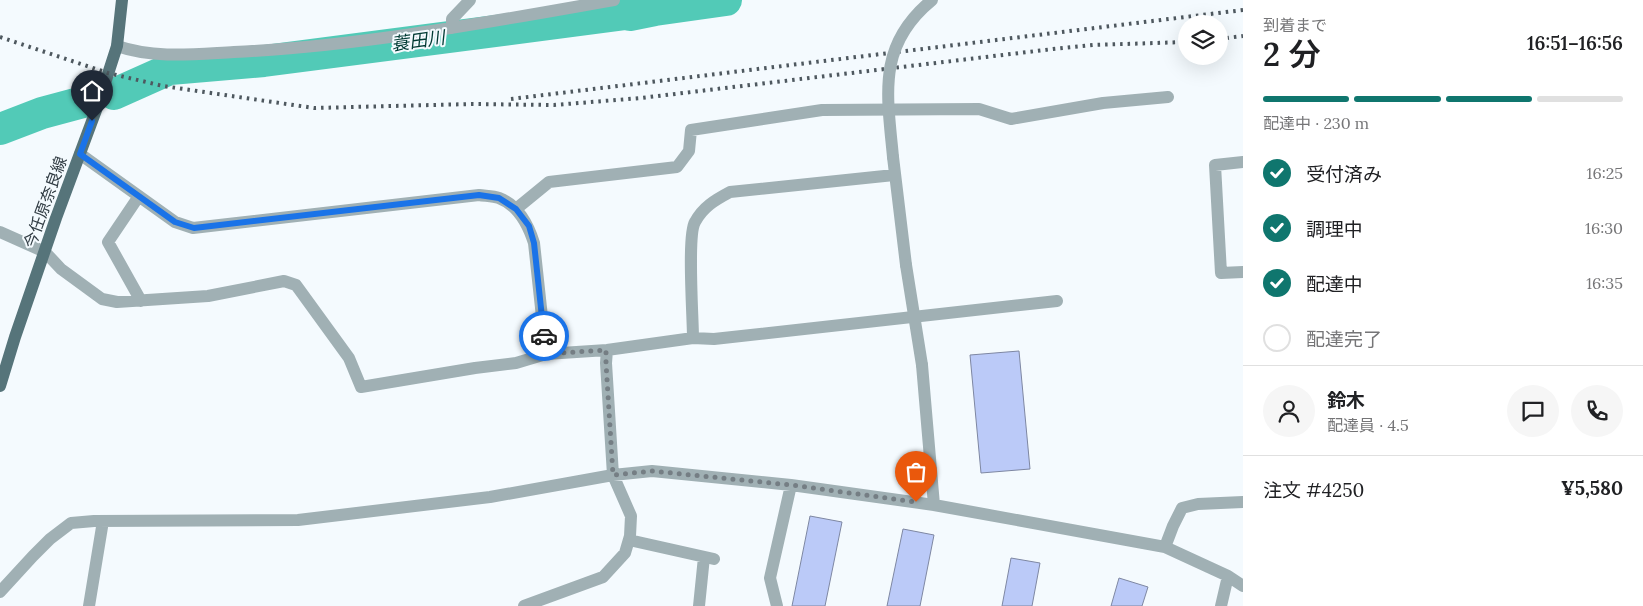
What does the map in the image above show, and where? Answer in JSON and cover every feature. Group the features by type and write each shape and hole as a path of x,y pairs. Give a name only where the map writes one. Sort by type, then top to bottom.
{"main road":[{"name":"今任原奈良線","path":"0,386 117,46 122,0"}],"street":[{"path":"452,28 452,19 470,0"},
{"path":"117,46 130,51 168,55 282,50 452,28 614,0"},
{"path":"932,0 917,12 896,45 888,85 894,175 922,365 934,505"},
{"path":"516,209 549,182 677,167 689,151 691,130 822,110 979,109 1012,119 1103,103 1168,97"},
{"path":"80,154 175,222 194,228 479,195 499,198 516,209 529,226 534,243 546,354"},
{"path":"1243,162 1215,164 1221,273 1243,272"},
{"path":"693,338 691,245 694,223 710,203 730,192 894,175"},
{"path":"139,196 108,242 141,301"},
{"path":"0,232 45,252 61,269 102,298 117,302 208,296 284,281 296,285 349,358 361,387 516,363 546,354 606,350 693,338 714,338 1057,301"},
{"path":"524,606 603,577 625,553 629,540 631,516 613,475 606,350"},
{"path":"0,592 32,556 71,523 103,521 298,520 490,497 613,475 652,471 791,485 934,505 1165,547 1228,576 1243,586"},
{"path":"777,606 770,578 791,485"},
{"path":"1165,547 1172,526 1182,508 1198,504 1243,502"},
{"path":"89,606 103,521"},
{"path":"629,540 709,558 698,606"},
{"path":"1221,606 1228,576"}],"building":[{"path":"1019,351 1030,469 981,473 970,355"},
{"path":"810,516 842,522 825,606 792,606"},
{"path":"903,529 934,535 920,606 887,606"},
{"path":"1011,558 1040,563 1032,606 1002,606"},
{"path":"1119,578 1148,587 1142,606 1111,606"}],"waterway":[{"name":"蓑田川","path":"114,94 170,69 264,61 630,15 726,0"},
{"name":"蓑田川","path":"0,129 42,113 83,102"}],"railway":[{"path":"511,99 1243,10"},
{"path":"1228,38 1243,36"},
{"path":"0,37 108,73 163,86 314,108 472,104 554,105 641,98 1053,49 1093,45 1178,42"}],"way so far":[{"path":"544,336 546,354 606,350 613,475 652,471 791,485 916,502"}],"route":[{"path":"92,121 80,154 175,222 194,228 479,195 499,198 516,209 529,226 534,243 544,336"}]}
